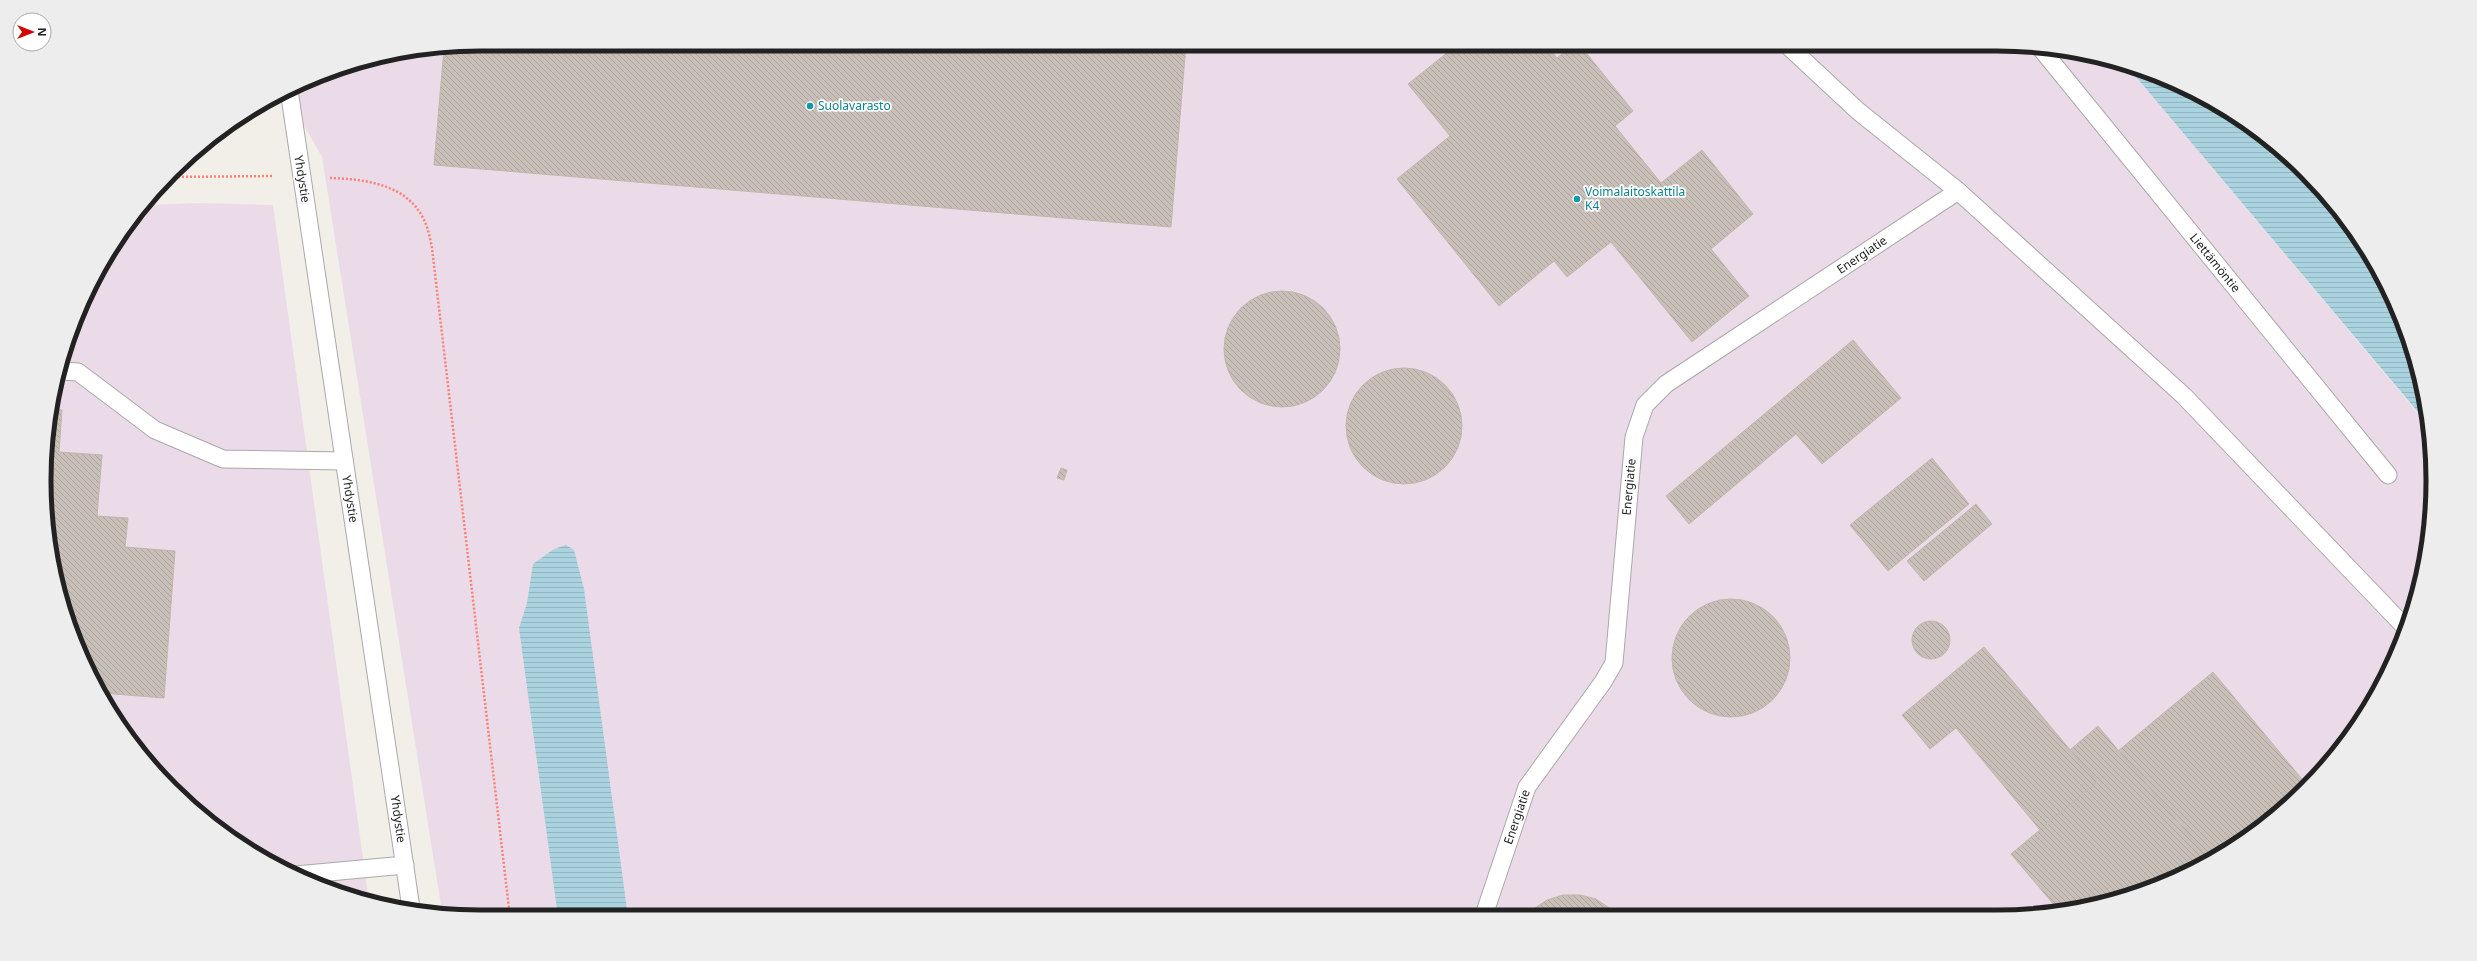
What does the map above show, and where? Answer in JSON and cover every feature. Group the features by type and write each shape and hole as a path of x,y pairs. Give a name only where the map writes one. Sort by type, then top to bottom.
{"lane":[{"path":"1794,51 1858,111 1958,191 2184,396 2401,623"},
{"name":"Liettämöntie","path":"2045,54 2388,475"},
{"name":"Yhdystie","path":"290,96 410,904"},
{"name":"Energiatie","path":"1486,910 1527,786 1603,682 1614,663 1634,437 1645,405 1666,384 1958,191"},
{"path":"65,371 78,372 155,430 223,459 344,461"},
{"path":"309,874 405,864"}],"path":[{"path":"177,177 301,176 358,179 381,184 406,197 423,218 432,248 509,910"}],"shaded area":[{"path":"1996,51 2025,52 2080,59 2133,73 2421,417 2425,452 2426,480 2425,509 2418,564 2403,619 2382,670 2354,719 2319,764 2300,784 2280,803 2235,838 2186,866 2135,887 2080,902 2025,909 1996,910 480,910 441,908 322,157 288,97 342,74 369,66 397,59 452,52"},
{"path":"199,203 273,205 368,895 342,887 291,866 242,838 197,803 158,764 123,719 95,670 74,619 59,564 52,509 52,452 59,397 74,342 95,291 123,242 152,205"}],"water":[{"path":"2133,73 2186,95 2235,123 2280,158 2319,197 2354,242 2382,291 2403,342 2418,397 2421,415"},
{"path":"566,545 574,550 584,589 627,910 557,910 519,628 527,603 533,564 554,549"}],"building":[{"name":"Suolavarasto","path":"480,51 1185,51 1171,227 434,165 444,53"},
{"name":"Voimalaitoskattila K4","path":"1449,51 1552,51 1557,58 1566,51 1585,51 1633,111 1615,126 1661,183 1702,150 1753,214 1711,249 1749,296 1692,342 1611,242 1567,277 1554,261 1499,306 1397,179 1450,136 1408,84"},
{"path":"1282,291 1304,295 1323,308 1336,327 1340,349 1336,371 1323,390 1304,403 1282,407 1260,403 1241,390 1228,371 1224,349 1228,327 1241,308 1260,295"},
{"path":"1853,340 1901,398 1822,464 1796,434 1689,524 1666,496"},
{"path":"1404,368 1426,372 1445,385 1458,404 1462,426 1458,448 1445,467 1426,480 1404,484 1382,480 1363,467 1350,448 1346,426 1350,404 1363,385 1382,372"},
{"path":"57,410 62,410 59,452 102,455 97,516 128,518 125,547 175,551 164,698 108,693 95,670 74,619 59,564 52,509 52,452"},
{"path":"1932,458 1969,504 1888,571 1850,525"},
{"path":"1061,468 1067,470 1064,480 1057,478"},
{"path":"1976,504 1992,524 1924,581 1907,561"},
{"path":"1731,599 1753,604 1764,609 1780,625 1785,636 1790,658 1785,680 1780,691 1764,707 1753,712 1731,717 1709,712 1698,707 1682,691 1677,680 1672,658 1677,636 1682,625 1698,609 1709,604"},
{"path":"1927,621 1935,621 1942,624 1947,629 1950,640 1947,651 1942,656 1935,659 1927,659 1920,656 1915,651 1912,644 1912,636 1915,629 1920,624"},
{"path":"1984,647 2097,782 2040,830 1956,728 1930,749 1902,715"},
{"path":"2213,672 2303,781 2280,803 2258,821 2235,838 2206,855 2118,751"},
{"path":"2098,726 2206,855 2186,866 2135,887 2080,902 2055,906 2011,854 2097,782 2070,750"},
{"path":"1563,895 1580,895 1596,899 1612,910 1532,910 1547,900"}],"place":[{"name":"Suolavarasto","path":"810,106"},
{"name":"Voimalaitoskattila K4","path":"1577,199"}]}
